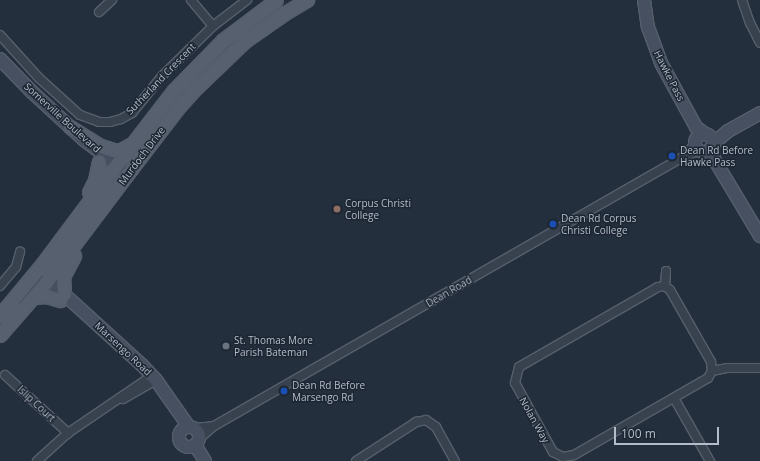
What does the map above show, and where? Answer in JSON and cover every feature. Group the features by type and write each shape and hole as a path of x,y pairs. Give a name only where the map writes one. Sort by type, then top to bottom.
{"main road":[{"name":"Murdoch Drive","path":"1,314 43,263 160,107 196,66 223,40 276,0"},
{"name":"Murdoch Drive","path":"0,335 34,298 177,109 219,65 246,41 285,13 307,0"},
{"name":"Hawke Pass","path":"644,0 648,27 657,54 704,143 742,209 743,217 759,238"},
{"name":"Somerville Boulevard","path":"0,59 70,127 125,176"},
{"name":"Somerville Boulevard","path":"0,67 28,96 99,161 114,167"},
{"name":"Dean Road","path":"704,143 760,113"},
{"path":"70,127 100,146 113,150 125,149 133,142"},
{"path":"60,240 95,180 99,161"},
{"path":"34,298 46,296 62,297 64,275 88,228"},
{"name":"Marsengo Road","path":"43,263 49,290 62,297 152,380 192,436 205,461"},
{"path":"1,314 20,299 30,288 41,282 46,282"},
{"name":"Marsengo Road","path":"192,436 198,461"}],"street":[{"path":"99,12 112,0"},
{"path":"191,0 213,26"},
{"name":"Sutherland Crescent","path":"0,35 39,78 80,114 99,122 110,122 121,119 132,113 162,76 213,26 247,0"},
{"path":"742,0 750,23 760,44"},
{"name":"Dean Road","path":"192,436 214,426 683,157 704,143"},
{"path":"0,286 16,267 20,252"},
{"path":"666,271 665,286 670,290 707,355 712,371 728,368 760,368"},
{"name":"Nolan Way","path":"665,286 658,287 518,368 515,383 553,452 563,457 574,455 708,378 712,371"},
{"name":"Islip Court","path":"5,375 68,433"},
{"path":"37,461 68,433 113,403 128,398 152,380"},
{"path":"674,398 710,461"},
{"path":"356,461 416,422 426,420 436,427 455,461"}],"place":[{"name":"Dean Rd Before Hawke Pass","path":"672,156"},
{"name":"Corpus Christi College","path":"337,209"},
{"name":"Dean Rd Corpus Christi College","path":"553,224"},
{"name":"St. Thomas More Parish Bateman","path":"226,346"},
{"name":"Dean Rd Before Marsengo Rd","path":"284,391"}]}
